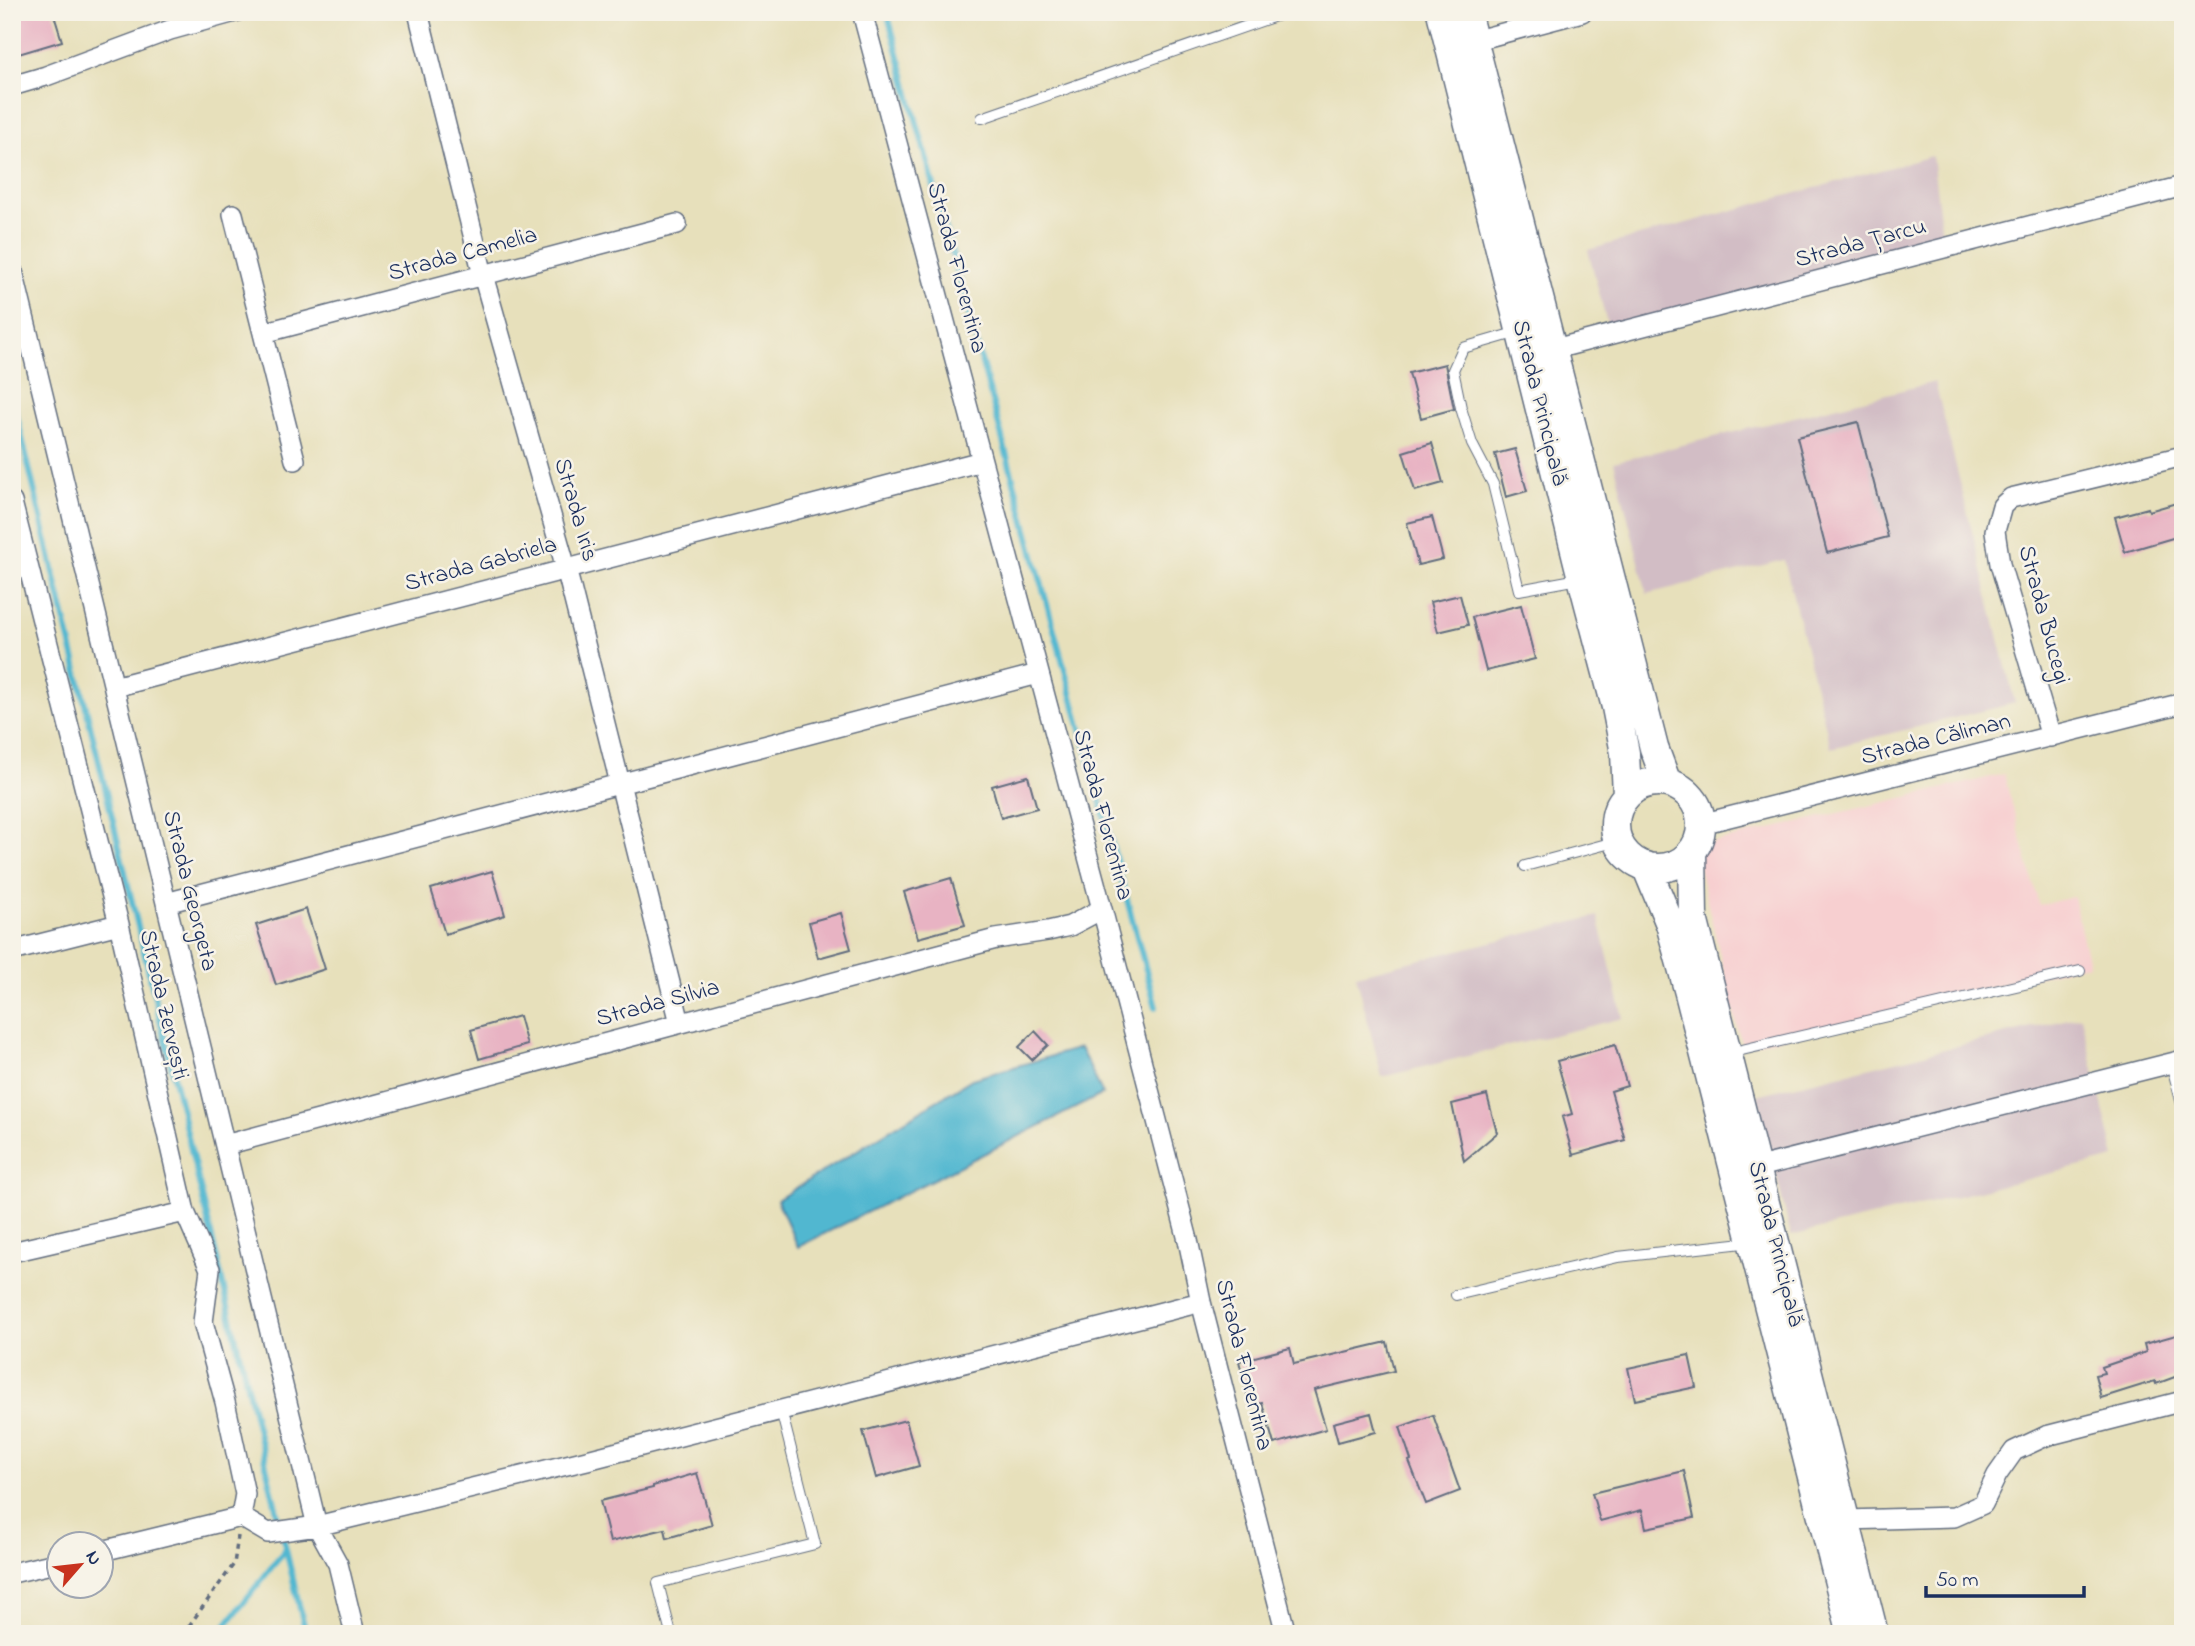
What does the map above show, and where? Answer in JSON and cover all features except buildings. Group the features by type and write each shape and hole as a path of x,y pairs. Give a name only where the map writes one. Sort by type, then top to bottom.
{"main road":[{"name":"Strada Principală","path":"1441,12 1616,706 1625,753 1628,795"},
{"name":"Strada Principală","path":"1466,12 1654,748 1667,783"},
{"path":"1667,783 1687,793 1699,812 1700,834 1692,851 1676,864 1667,867 1646,866 1629,857 1618,841 1616,817 1620,805 1628,795 1646,784 1667,783"},
{"name":"Strada Principală","path":"1692,851 1693,918 1874,1634"},
{"name":"Strada Principală","path":"1646,866 1673,935 1852,1634"}],"street":[{"path":"12,86 170,30 234,12"},
{"name":"Strada Iris","path":"418,12 482,275 566,568 680,1023"},
{"name":"Strada Florentina","path":"862,12 1102,909 1286,1634"},
{"path":"1473,41 1581,12"},
{"name":"Strada Țarcu","path":"1551,350 2183,186"},
{"path":"233,214 295,460"},
{"name":"Strada Camelia","path":"263,333 677,224"},
{"name":"Strada Georgeta","path":"12,267 317,1526 338,1564 355,1634"},
{"name":"Strada Bucegi","path":"2052,737 2000,564 1995,531 2002,506 2011,498 2183,456"},
{"name":"Strada Gabriela","path":"114,687 982,461"},
{"name":"Strada Zervești","path":"12,502 119,924 186,1212 210,1269 203,1322 246,1494 241,1517"},
{"path":"166,902 1038,674"},
{"name":"Strada Căliman","path":"1701,824 2183,704"},
{"name":"Strada Silvia","path":"225,1145 996,939 1070,926 1102,909"},
{"path":"12,951 119,924"},
{"path":"1755,1168 2177,1062"},
{"path":"12,1252 186,1212"},
{"path":"116,1548 241,1517 268,1532 317,1526 1201,1302"},
{"path":"1846,1520 1954,1517 1983,1504 1997,1475 2014,1451 2046,1436 2183,1401"},
{"path":"12,1573 46,1565"}],"lane":[{"path":"982,118 1287,12"},
{"path":"1522,331 1464,348 1453,370 1461,408 1472,444 1493,484 1519,590 1582,578"},
{"path":"1525,866 1618,841"},
{"path":"1728,1053 2080,971"},
{"path":"2177,1062 2183,1108"},
{"path":"1456,1295 1618,1257 1752,1242"},
{"path":"671,1634 658,1583 815,1544 781,1410"}],"path":[{"path":"183,1634 234,1564 241,1517"}],"shaded area":[{"path":"1932,156 1943,242 1610,335 1588,250"},
{"path":"1935,382 2015,703 1831,748 1784,560 1647,594 1614,462"},
{"path":"2004,774 2039,905 2073,897 2089,964 1742,1047 1694,847"},
{"path":"1598,916 1623,1018 1382,1077 1356,975"},
{"path":"2081,1016 2115,1158 1791,1236 1757,1095"}],"water":[{"path":"1080,1048 1103,1094 798,1247 777,1200 972,1079"}],"waterway":[{"path":"887,12 1156,1007"},
{"path":"12,396 306,1634"},
{"path":"219,1634 285,1550"}]}
